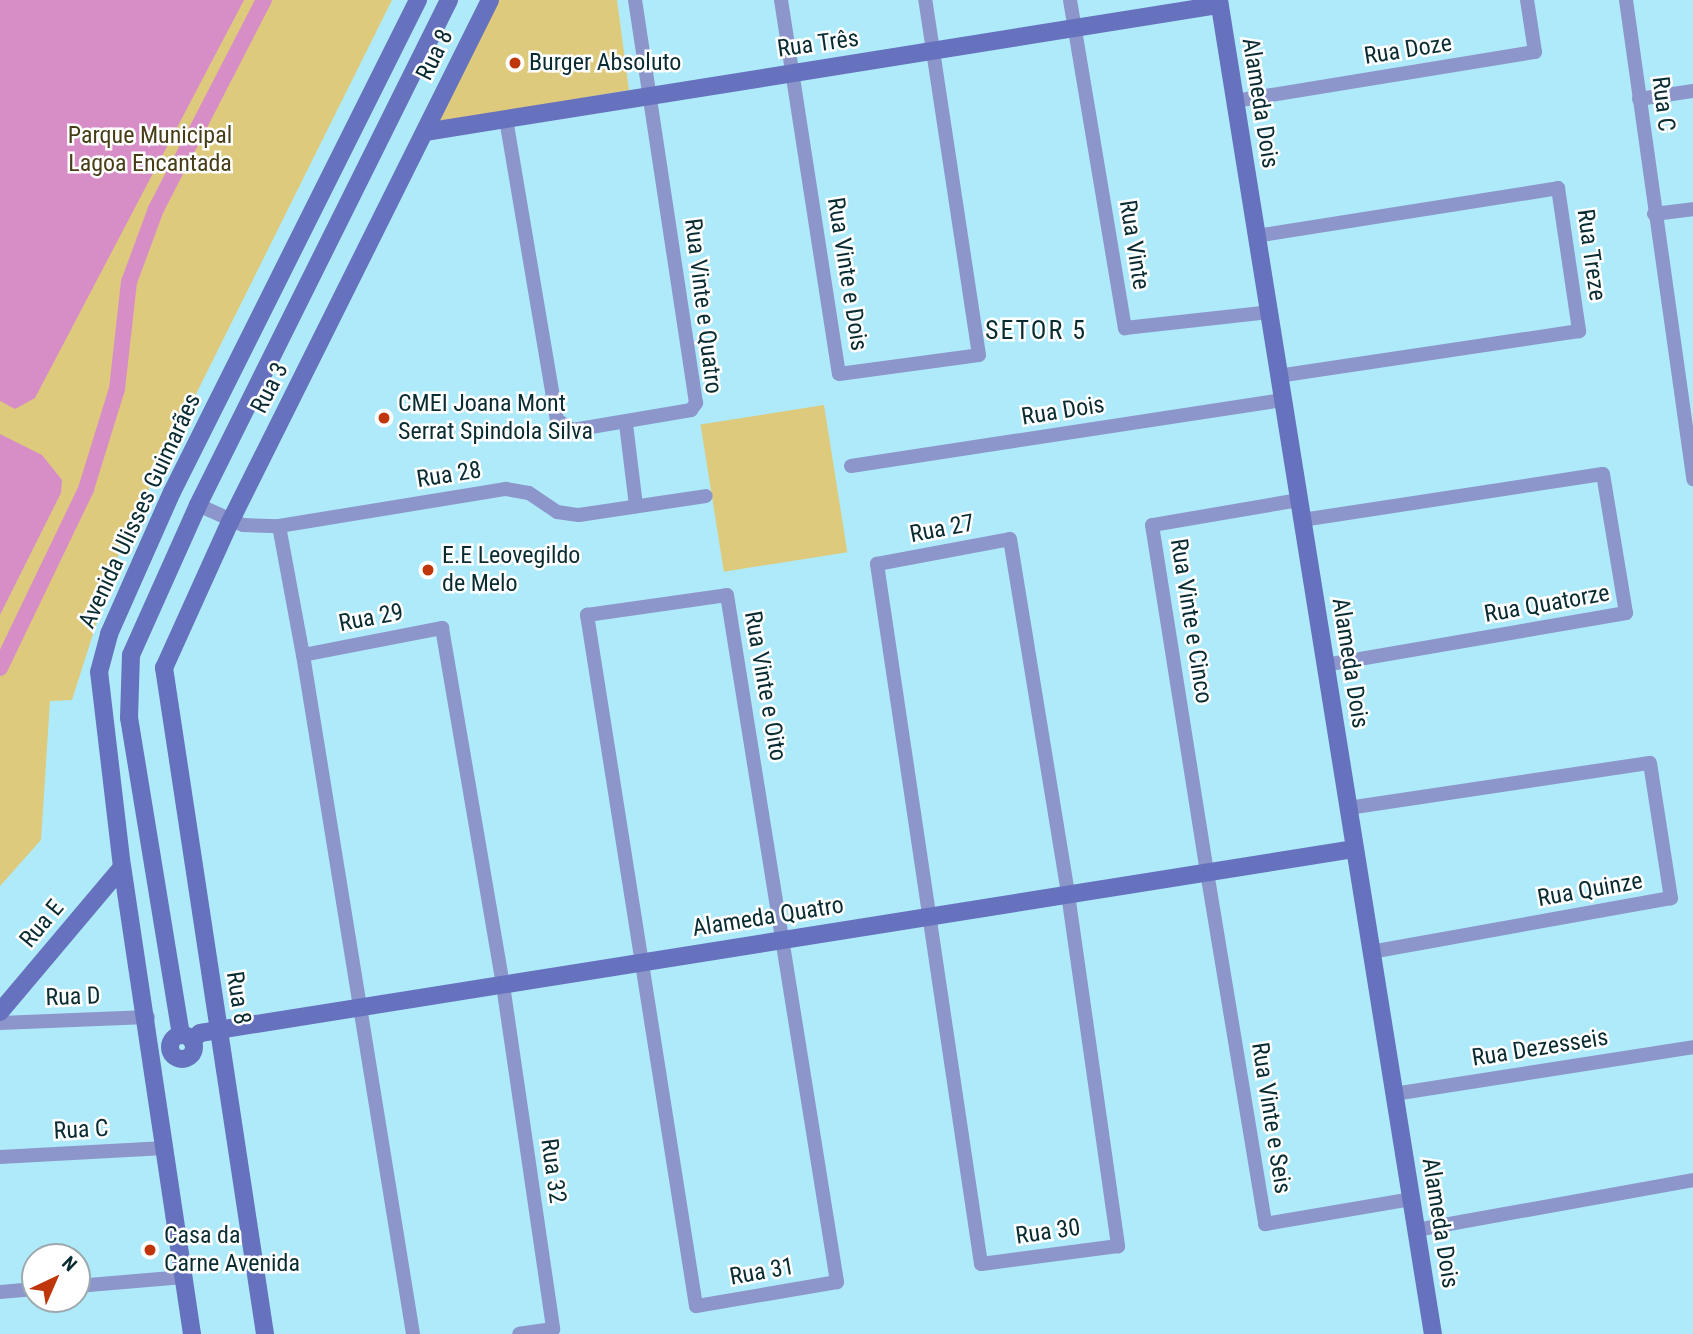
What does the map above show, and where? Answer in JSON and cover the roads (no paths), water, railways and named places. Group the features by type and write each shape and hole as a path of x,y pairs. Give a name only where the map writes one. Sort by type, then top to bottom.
{"main road":[{"name":"Avenida Ulisses Guimarães","path":"174,1043 148,1017 122,867 99,672 109,634 172,492 418,0"},
{"name":"Avenida Ulisses Guimarães","path":"192,1334 165,1148 174,1043 126,692 137,634 198,505 449,0"},
{"name":"Rua 8","path":"425,132 490,0"},
{"name":"Rua Três","path":"425,132 651,99 793,71 934,52 1219,3"},
{"name":"Alameda Dois","path":"1219,3 1433,1334"},
{"name":"Rua 3","path":"164,668 230,522 425,132"},
{"path":"172,492 198,505"},
{"name":"Rua 8","path":"164,668 265,1334"},
{"name":"Alameda Quatro","path":"174,1043 200,1033 218,1030 1355,849"},
{"name":"Rua E","path":"0,1012 122,867"}],"street":[{"path":"635,0 651,99"},
{"path":"781,0 793,71"},
{"path":"925,0 934,52"},
{"path":"1070,0 1075,28"},
{"name":"Rua Doze","path":"1235,101 1535,52 1527,0"},
{"name":"Rua C","path":"1626,0 1654,215"},
{"name":"Rua Vinte","path":"1075,28 1125,328 1269,312"},
{"name":"Rua Vinte e Dois","path":"793,71 839,373 979,355 934,52"},
{"path":"1639,99 1693,91"},
{"name":"Rua Vinte e Quatro","path":"506,119 557,420 573,430 626,424 684,414 696,403 651,99"},
{"name":"Rua Treze","path":"1256,236 1558,188 1579,331 1279,376"},
{"path":"1693,209 1654,215 1693,479"},
{"name":"Rua Dois","path":"851,466 1283,400"},
{"path":"626,424 636,506"},
{"name":"Rua Quatorze","path":"1302,520 1603,474 1626,613 1325,665"},
{"name":"Rua 28","path":"198,505 230,522 279,526 506,489 528,493 567,514 706,496"},
{"name":"Rua Vinte e Cinco","path":"1207,872 1152,524 1299,499"},
{"path":"279,526 303,655 413,1334"},
{"name":"Rua 27","path":"928,917 877,565 1010,539 1069,894"},
{"name":"Rua Vinte e Oito","path":"643,962 587,615 727,595 786,939"},
{"name":"Rua 29","path":"303,655 442,628 503,985"},
{"name":"Rua Quinze","path":"1348,808 1650,763 1671,898 1371,952"},
{"name":"Rua Vinte e Seis","path":"1207,872 1265,1224 1411,1199"},
{"name":"Rua 30","path":"928,917 981,1264 1118,1246 1069,894"},
{"name":"Rua 31","path":"643,962 696,1306 837,1282 786,939"},
{"name":"Rua 32","path":"503,985 553,1329 519,1334"},
{"name":"Rua D","path":"0,1023 148,1017"},
{"name":"Rua Dezesseis","path":"1394,1094 1693,1047"},
{"name":"Rua C","path":"0,1157 165,1148"},
{"path":"1416,1230 1693,1180"},
{"path":"91,1285 184,1277"},
{"path":"0,1292 21,1290"}],"waterway":[{"path":"0,668 86,489 117,389 129,282 156,209 264,0"}],"place":[{"name":"Burger Absoluto","path":"515,63"},
{"name":"CMEI Joana Mont Serrat Spindola Silva","path":"384,418"},
{"name":"E.E Leovegildo de Melo","path":"428,570"},
{"name":"Casa da Carne Avenida","path":"150,1250"}],"district":[{"name":"SETOR 5","path":"1036,331"}],"park label":[{"name":"Parque Municipal Lagoa Encantada","path":"150,150"}]}
